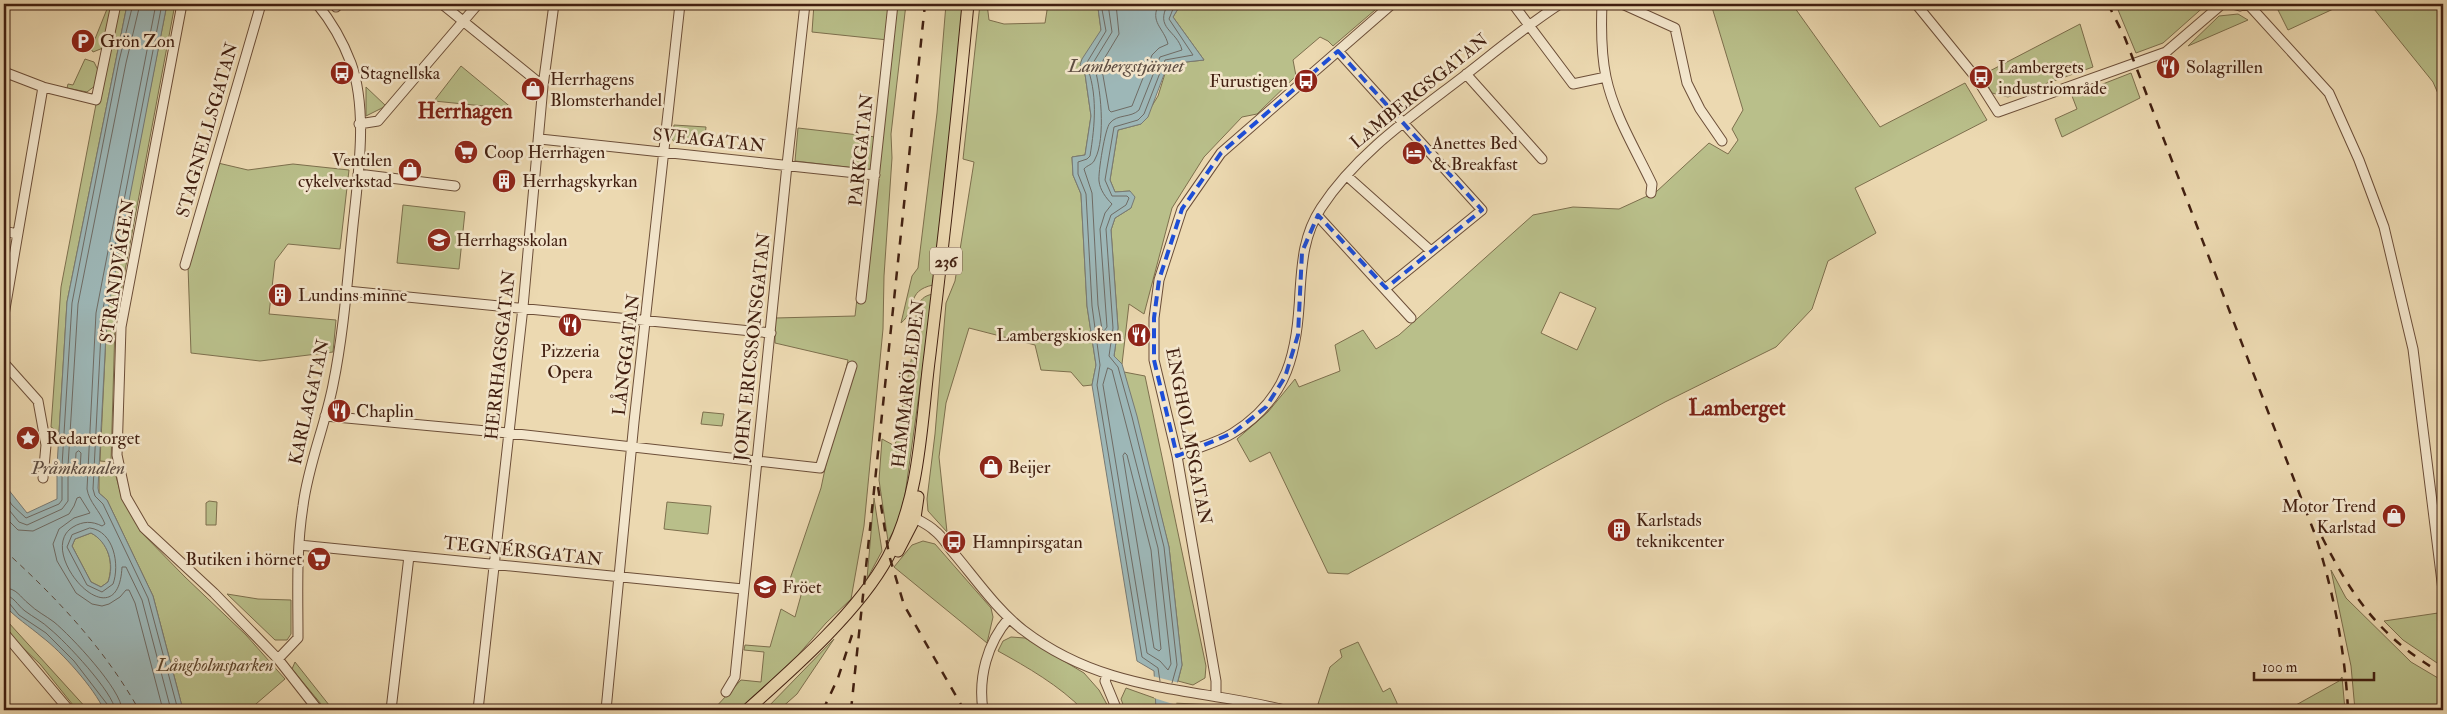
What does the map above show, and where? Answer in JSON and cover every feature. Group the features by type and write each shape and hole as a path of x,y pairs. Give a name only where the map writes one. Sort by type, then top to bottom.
{"main road":[{"name":"HAMMARÖLEDEN","path":"747,710 778,682 857,602 889,555 911,516 968,4"},
{"name":"HAMMARÖLEDEN","path":"759,710 856,611 891,564 911,516 925,446 974,4"}],"street":[{"path":"4,72 43,87 96,100 116,4"},
{"name":"STRANDVÄGEN","path":"182,4 121,327 117,455 126,497 144,528 214,593 278,659 318,710"},
{"name":"STAGNELLSGATAN","path":"185,265 261,4"},
{"name":"KARLAGATAN","path":"278,659 298,638 299,544 303,506 333,387 347,291 358,174 359,124 357,91 351,63 328,18 317,4"},
{"path":"442,4 543,86"},
{"path":"359,124 378,121 478,4"},
{"name":"HERRHAGSGATAN","path":"478,710 523,307 540,138 543,86 554,4"},
{"name":"LÅNGGATAN","path":"606,710 618,577 680,4"},
{"name":"JOHN ERICSSONSGATAN","path":"726,692 735,676 805,4"},
{"name":"PARKGATAN","path":"861,299 893,4"},
{"name":"ENGHOLMSGATAN","path":"1216,695 1216,678 1177,456 1154,360 1154,318 1159,280 1182,209 1222,153 1392,4"},
{"path":"1512,4 1573,84 1606,78"},
{"name":"LAMBERGSGATAN","path":"1177,456 1233,433 1266,407 1285,377 1298,335 1302,252 1309,230 1318,214 1363,155 1528,25 1560,4"},
{"path":"1602,4 1601,32 1606,78 1618,114 1652,184 1651,194"},
{"path":"1622,4 1675,28 1687,83 1700,109 1722,141"},
{"path":"1916,4 1977,79 1998,112 2166,52 2222,4"},
{"path":"2232,4 2240,6 2248,4 2329,93 2359,160 2384,227 2414,349 2443,590"},
{"path":"1338,51 1482,210 1386,288"},
{"path":"1466,74 1542,159"},
{"path":"4,315 43,87"},
{"name":"SVEAGATAN","path":"540,138 875,175"},
{"path":"358,174 455,186"},
{"path":"1346,176 1431,251"},
{"path":"1318,214 1411,318"},
{"path":"4,232 18,234"},
{"path":"347,291 771,333"},
{"path":"4,363 38,401 46,445 43,478"},
{"path":"325,416 758,459 820,468 852,366"},
{"path":"911,516 935,531 1009,618 1048,647 1078,663 1107,675 1137,684 1188,694 1216,695 1286,710"},
{"name":"TEGNÉRSGATAN","path":"299,544 743,589"},
{"path":"391,710 409,556"},
{"path":"982,710 982,686 988,652 1009,618"},
{"path":"4,633 69,710"},
{"path":"1107,675 1105,681 1117,710"}],"highlighted area":[{"path":"1338,51 1482,210 1386,288 1318,215 1302,252 1298,335 1285,377 1266,407 1233,433 1177,456 1154,360 1154,318 1159,280 1182,209 1221,153"}],"green space":[{"path":"109,4 112,4 103,48 93,52 91,49"},
{"path":"120,4 130,4 126,10 67,302 59,432 51,427 61,287 97,99"},
{"path":"167,4 175,4 115,324 111,462 100,461 107,315 110,292"},
{"path":"814,4 891,8 892,4 906,4 891,134 892,158 884,276 883,329 864,526 851,599 826,623 798,655 743,706 737,710 713,710 741,680 761,682 764,652 744,650 745,645 770,647 781,609 795,617 803,588 789,582 821,488 848,360 775,343 775,318 855,316 872,170 795,161 798,128 876,137 888,40 812,32"},
{"path":"946,4 964,4 933,285 924,288 915,296 906,318 901,323 912,276 918,268 937,113"},
{"path":"980,4 987,4 989,20 1004,24 1045,23 1048,4 1094,4 1098,8 1101,30 1085,74 1091,116 1085,155 1072,157 1073,175 1081,194 1087,306 1096,365 1092,385 1083,386 1071,372 1041,370 1035,345 969,328 946,403 939,457 947,532 928,511 927,499 935,434 946,303 955,281 974,162 963,159"},
{"path":"1181,4 1382,4 1333,46 1320,37 1293,60 1296,76 1257,114 1242,117 1204,157 1172,208 1144,314 1129,304 1122,364 1114,356 1118,328 1111,230 1115,218 1131,208 1130,191 1115,192 1110,180 1118,130 1141,124 1158,96 1168,64 1204,60 1173,17"},
{"path":"1711,4 1792,4 1880,127 1965,83 1987,120 1855,188 1876,233 1828,261 1812,309 1776,347 1665,402 1348,574 1328,573 1270,452 1250,462 1237,439 1268,412 1295,379 1299,387 1340,371 1335,345 1363,330 1376,349 1399,335 1533,215 1573,207 1619,209 1656,192 1709,143 1728,154 1738,140 1732,129 1743,110","holes":["1560,292 1596,308 1577,350 1541,333"]},
{"path":"2207,4 2163,43 2136,53 2116,5"},
{"path":"2271,4 2344,4 2288,30 2277,8"},
{"path":"2370,4 2441,4 2443,8 2443,105 2433,82"},
{"path":"2238,14 2248,20 2188,46 2219,16"},
{"path":"2080,24 2093,67 2008,97 1992,93 1982,75"},
{"path":"85,59 94,62 98,70 96,85 87,92 67,88 68,84 73,85"},
{"path":"461,66 513,109 434,101"},
{"path":"2131,73 2140,98 2062,137 2055,119 2077,109 2072,96"},
{"path":"366,87 386,106 366,116"},
{"path":"674,125 706,127 704,146 675,143 672,139"},
{"path":"218,163 248,170 293,164 349,170 340,249 288,244 275,261 269,314 336,320 333,352 260,361 191,353 188,266"},
{"path":"403,205 465,212 459,269 397,263"},
{"path":"933,294 905,495 898,523 888,541 879,480 882,439 895,446 917,329 916,312 920,302"},
{"path":"1124,372 1145,376 1206,666 1205,678 1193,685 1178,681 1182,665 1169,547"},
{"path":"703,412 724,414 722,426 701,424"},
{"name":"Långholmsparken","path":"114,469 122,498 142,533 246,635 285,679 249,710 183,710 153,596 107,500 99,493 99,473"},
{"path":"874,498 882,551 867,579"},
{"path":"209,501 217,502 216,525 206,525 206,503"},
{"path":"667,502 711,506 708,534 664,529"},
{"path":"91,533 102,542 110,561 108,582 101,587 91,582 72,546 75,539"},
{"path":"923,541 935,544 991,608 993,617 987,643 894,567 912,545"},
{"path":"2331,570 2346,598 2411,662 2443,681 2443,710 2355,710 2351,666"},
{"path":"227,594 258,599 291,600 291,634 287,640 275,640"},
{"path":"2438,613 2443,641 2443,667 2403,640 2384,621"},
{"path":"8,622 88,710 77,710 40,664 4,630"},
{"path":"1011,637 1025,638 1084,673 1099,690 1110,710 1083,710 1054,685 998,651 1003,641"},
{"path":"834,639 797,694 779,710 765,710"},
{"path":"1358,642 1383,692 1390,688 1397,703 1397,710 1341,710 1318,704 1330,667 1342,657 1340,650"},
{"path":"295,662 333,710 326,710 292,669"},
{"path":"2342,677 2345,710 2287,710 2339,681"},
{"path":"1126,688 1157,699 1156,710 1125,710 1121,699"},
{"path":"1172,703 1243,706 1248,708 1248,710 1177,710"}],"water":[{"name":"Pråmkanalen","path":"130,4 167,4 107,315 98,488 99,493 107,500 153,596 183,710 104,710 93,691 68,661 4,605 4,484 27,513 57,499 57,466 67,302 126,10","holes":["91,533 106,548 111,568 108,582 101,587 91,582 72,546 75,539"]},
{"name":"Lambergstjärnet","path":"1094,4 1181,4 1173,17 1204,60 1168,64 1148,117 1141,124 1118,130 1110,180 1115,192 1130,191 1135,197 1131,208 1115,218 1111,230 1118,328 1114,356 1122,364 1137,416 1169,547 1182,665 1172,703 1177,710 1156,710 1154,671 1137,661 1092,385 1096,365 1087,306 1081,194 1073,175 1072,157 1085,155 1091,116 1085,74 1080,65 1101,30 1098,8"}],"pier":[{"path":"1152,676 1180,683 1176,705 1154,698"}],"ferry route":[{"path":"4,550 61,605 95,645 139,710"}],"railway":[{"path":"851,710 925,4"},
{"path":"2108,4 2125,38 2316,537 2338,623 2348,710"},
{"path":"878,487 889,555 904,605 964,710"},
{"path":"2322,537 2345,580 2371,616 2403,647 2443,674"},
{"path":"823,710 838,678 852,635"}],"place":[{"name":"Grön Zon","path":"83,41"},
{"name":"Solagrillen","path":"2168,67"},
{"name":"Stagnellska","path":"342,73"},
{"name":"Lambergets industriområde","path":"1981,77"},
{"name":"Furustigen","path":"1306,81"},
{"name":"Herrhagens Blomsterhandel","path":"533,89"},
{"name":"Coop Herrhagen","path":"466,152"},
{"name":"Anettes Bed & Breakfast","path":"1414,153"},
{"name":"Ventilen cykelverkstad","path":"410,170"},
{"name":"Herrhagskyrkan","path":"504,181"},
{"name":"Herrhagsskolan","path":"439,240"},
{"name":"Lundins minne","path":"280,295"},
{"name":"Pizzeria Opera","path":"570,325"},
{"name":"Lambergskiosken","path":"1139,335"},
{"name":"Chaplin","path":"339,411"},
{"name":"Redaretorget","path":"28,438"},
{"name":"Beijer","path":"991,467"},
{"name":"Motor Trend Karlstad","path":"2394,516"},
{"name":"Karlstads teknikcenter","path":"1619,530"},
{"name":"Hamnpirsgatan","path":"954,542"},
{"name":"Butiken i hörnet","path":"319,559"},
{"name":"Fröet","path":"765,587"}],"district":[{"name":"Herrhagen","path":"465,110"},
{"name":"Lamberget","path":"1737,407"}]}
